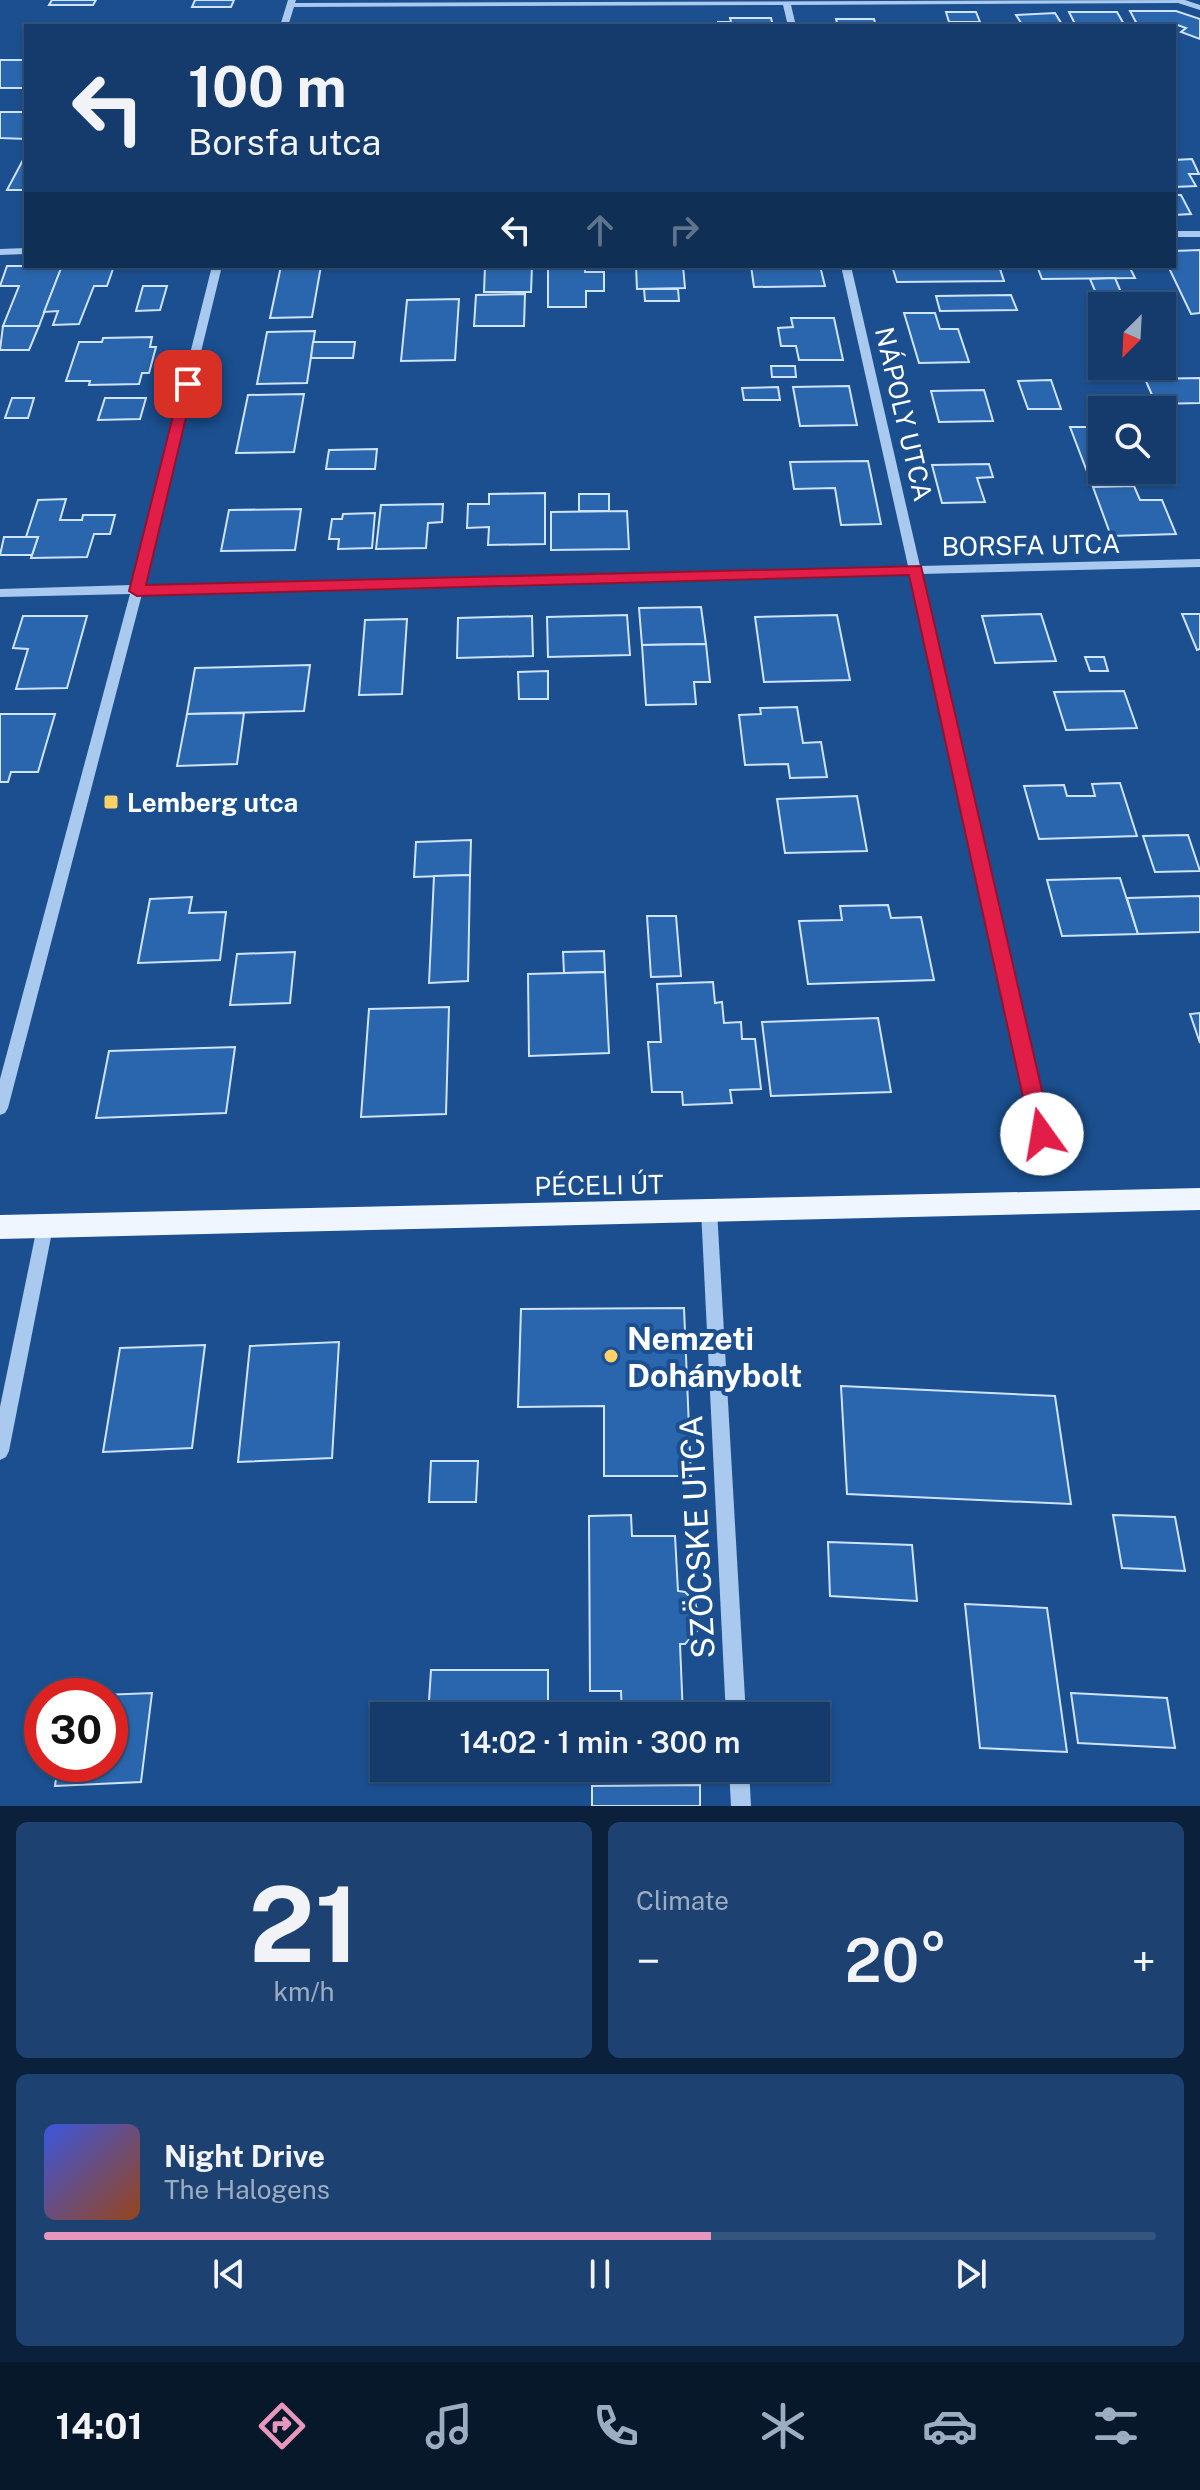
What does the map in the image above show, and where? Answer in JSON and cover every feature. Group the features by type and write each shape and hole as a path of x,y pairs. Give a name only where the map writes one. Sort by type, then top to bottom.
{"main road":[{"name":"PÉCELI ÚT","path":"0,1227 1200,1199"}],"street":[{"path":"285,24 291,3 1177,0 1200,8"},
{"path":"786,1 792,24"},
{"path":"1176,234 1200,234"},
{"path":"0,252 24,251"},
{"path":"0,1108 137,591 217,268"},
{"name":"NÁPOLY UTCA","path":"846,268 1042,1134"},
{"name":"BORSFA UTCA","path":"0,593 1200,563"},
{"name":"SZÖCSKE UTCA","path":"709,1210 735,1702"},
{"path":"0,1451 45,1227"},
{"path":"740,1782 741,1806"}],"building":[{"path":"52,0 96,0 93,5 49,5"},
{"path":"195,0 234,0 231,7 192,7"},
{"path":"1130,11 1176,11 1200,19 1200,39 1181,32 1186,28 1172,23 1137,24"},
{"path":"946,12 976,12 980,22 949,22"},
{"path":"1069,12 1117,12 1124,24 1075,24"},
{"path":"1055,13 1062,24 1022,24 1016,15"},
{"path":"730,18 771,18 772,24 718,24 731,22"},
{"path":"836,19 874,19 875,24 837,24"},
{"path":"0,60 24,60 24,88 0,88"},
{"path":"0,112 24,112 24,139 0,138"},
{"path":"24,158 24,190 7,190"},
{"path":"1192,159 1199,174 1189,174 1196,186 1176,187 1176,160"},
{"path":"1176,195 1181,195 1191,214 1176,215"},
{"path":"1200,250 1200,313 1191,314 1169,268 1176,268 1176,251"},
{"path":"7,266 61,268 39,326 3,326 19,286 0,286"},
{"path":"61,268 113,268 107,286 94,286 79,324 53,325 58,311 44,312"},
{"path":"281,268 321,268 312,317 270,318"},
{"path":"485,268 532,268 531,292 484,292"},
{"path":"548,268 585,268 585,272 604,272 604,291 586,291 586,307 548,307"},
{"path":"636,268 683,268 685,288 637,289"},
{"path":"751,268 820,268 825,286 754,287"},
{"path":"893,268 1000,268 1004,281 897,282"},
{"path":"1038,268 1130,268 1135,278 1042,279"},
{"path":"1115,278 1121,292 1096,292 1090,279"},
{"path":"143,286 167,286 160,310 136,311"},
{"path":"644,289 678,289 679,301 645,301"},
{"path":"525,294 524,326 474,326 476,295"},
{"path":"1011,295 1017,310 940,311 936,296"},
{"path":"459,299 455,360 401,361 407,300"},
{"path":"904,313 935,313 940,329 958,329 969,362 919,363"},
{"path":"791,318 834,318 843,360 799,360 796,346 781,346 778,328 793,327"},
{"path":"3,326 39,326 29,350 0,350"},
{"path":"315,331 307,383 257,384 267,332"},
{"path":"152,337 150,347 156,347 149,373 142,373 139,384 89,385 90,381 66,381 79,342"},
{"path":"313,342 355,342 353,358 311,358"},
{"path":"771,366 795,366 796,377 772,377"},
{"path":"1200,378 1200,403 1176,404 1176,396 1152,396 1145,380"},
{"path":"1051,380 1061,409 1028,409 1018,381"},
{"path":"849,386 857,425 800,426 793,387"},
{"path":"778,387 780,400 744,400 742,388"},
{"path":"984,390 993,421 939,422 931,391"},
{"path":"304,394 294,452 236,453 248,395"},
{"path":"12,398 34,398 28,418 5,418"},
{"path":"105,398 146,398 140,419 98,420"},
{"path":"1070,427 1088,427 1088,474"},
{"path":"377,449 375,469 326,469 329,450"},
{"path":"868,461 881,524 841,525 835,488 794,489 790,462"},
{"path":"989,464 993,477 977,478 985,502 942,503 932,465"},
{"path":"1134,486 1140,500 1162,500 1176,534 1111,536 1093,487"},
{"path":"545,493 545,544 488,545 489,527 467,528 468,504 489,504 489,494"},
{"path":"579,494 609,494 609,511 579,511"},
{"path":"66,499 60,520 82,520 83,515 115,515 110,534 94,534 87,557 31,558 38,537 26,537 38,500"},
{"path":"443,504 442,522 428,523 426,548 376,549 381,505"},
{"path":"301,509 295,550 221,551 229,510"},
{"path":"627,511 629,549 551,550 551,512"},
{"path":"375,513 372,548 338,549 339,539 329,539 332,519 342,519 343,514"},
{"path":"4,537 38,537 32,555 0,555"},
{"path":"701,607 706,644 642,645 639,608"},
{"path":"1041,614 1056,661 995,663 982,616"},
{"path":"1182,614 1200,614 1200,649 1197,650"},
{"path":"627,615 630,655 548,657 547,617"},
{"path":"837,615 850,680 764,682 755,617"},
{"path":"23,616 87,616 67,688 16,689 28,649 13,648"},
{"path":"532,616 533,656 457,658 458,618"},
{"path":"407,619 402,694 359,695 365,620"},
{"path":"706,644 710,682 694,682 696,704 646,705 642,645"},
{"path":"1085,657 1104,657 1108,671 1090,671"},
{"path":"310,665 304,711 187,714 195,668"},
{"path":"548,671 548,699 519,699 518,672"},
{"path":"1124,691 1137,728 1066,730 1054,692"},
{"path":"797,707 803,743 821,742 827,777 790,778 788,764 745,765 739,715 761,714 760,708"},
{"path":"244,713 237,764 177,766 187,714"},
{"path":"0,714 55,714 38,772 11,772 8,782 0,782"},
{"path":"1120,783 1137,836 1039,839 1024,786 1064,785 1067,796 1095,796 1092,784"},
{"path":"857,796 867,851 785,853 777,799"},
{"path":"1188,835 1200,871 1155,872 1143,836"},
{"path":"471,840 470,875 414,877 416,842"},
{"path":"470,875 468,981 429,983 434,876"},
{"path":"1120,878 1138,934 1062,936 1047,880"},
{"path":"1200,896 1200,932 1138,934 1127,898"},
{"path":"192,897 189,913 226,912 220,960 138,963 150,899"},
{"path":"888,905 891,918 921,917 934,980 808,984 799,921 842,920 840,906"},
{"path":"647,916 676,916 681,976 651,977"},
{"path":"604,951 605,972 564,973 563,952"},
{"path":"295,952 290,1003 230,1005 237,954"},
{"path":"605,972 609,1053 529,1056 528,974"},
{"path":"713,982 715,1003 722,1002 724,1023 741,1022 742,1039 755,1039 761,1089 730,1090 732,1103 683,1105 682,1092 652,1092 648,1042 661,1042 657,984"},
{"path":"449,1007 446,1114 361,1117 369,1009"},
{"path":"1200,1013 1200,1043 1190,1014"},
{"path":"878,1018 891,1092 771,1096 762,1022"},
{"path":"235,1047 226,1113 96,1118 109,1051"},
{"path":"684,1308 691,1476 604,1476 604,1406 518,1407 521,1309"},
{"path":"339,1342 332,1458 238,1462 250,1346"},
{"path":"205,1345 192,1448 103,1452 120,1348"},
{"path":"841,1386 1055,1396 1071,1504 847,1494"},
{"path":"431,1461 478,1461 476,1502 429,1502"},
{"path":"631,1515 632,1536 675,1536 678,1591 685,1592 695,1602 699,1617 697,1631 685,1644 680,1644 682,1702 621,1702 621,1691 590,1691 589,1516"},
{"path":"1113,1515 1175,1517 1185,1571 1122,1568"},
{"path":"828,1542 912,1545 917,1601 830,1596"},
{"path":"965,1604 1047,1608 1067,1752 980,1748"},
{"path":"431,1670 548,1670 548,1702 429,1702"},
{"path":"152,1693 141,1782 55,1786 56,1782 128,1782 128,1694"},
{"path":"1071,1693 1167,1698 1175,1748 1078,1743"},
{"path":"700,1785 700,1806 592,1806 592,1786"}],"place":[{"name":"Lemberg utca","path":"111,802"},
{"name":"Nemzeti Dohánybolt","path":"611,1356"}],"route":[{"path":"188,384 137,591 915,570 1042,1134"}]}
